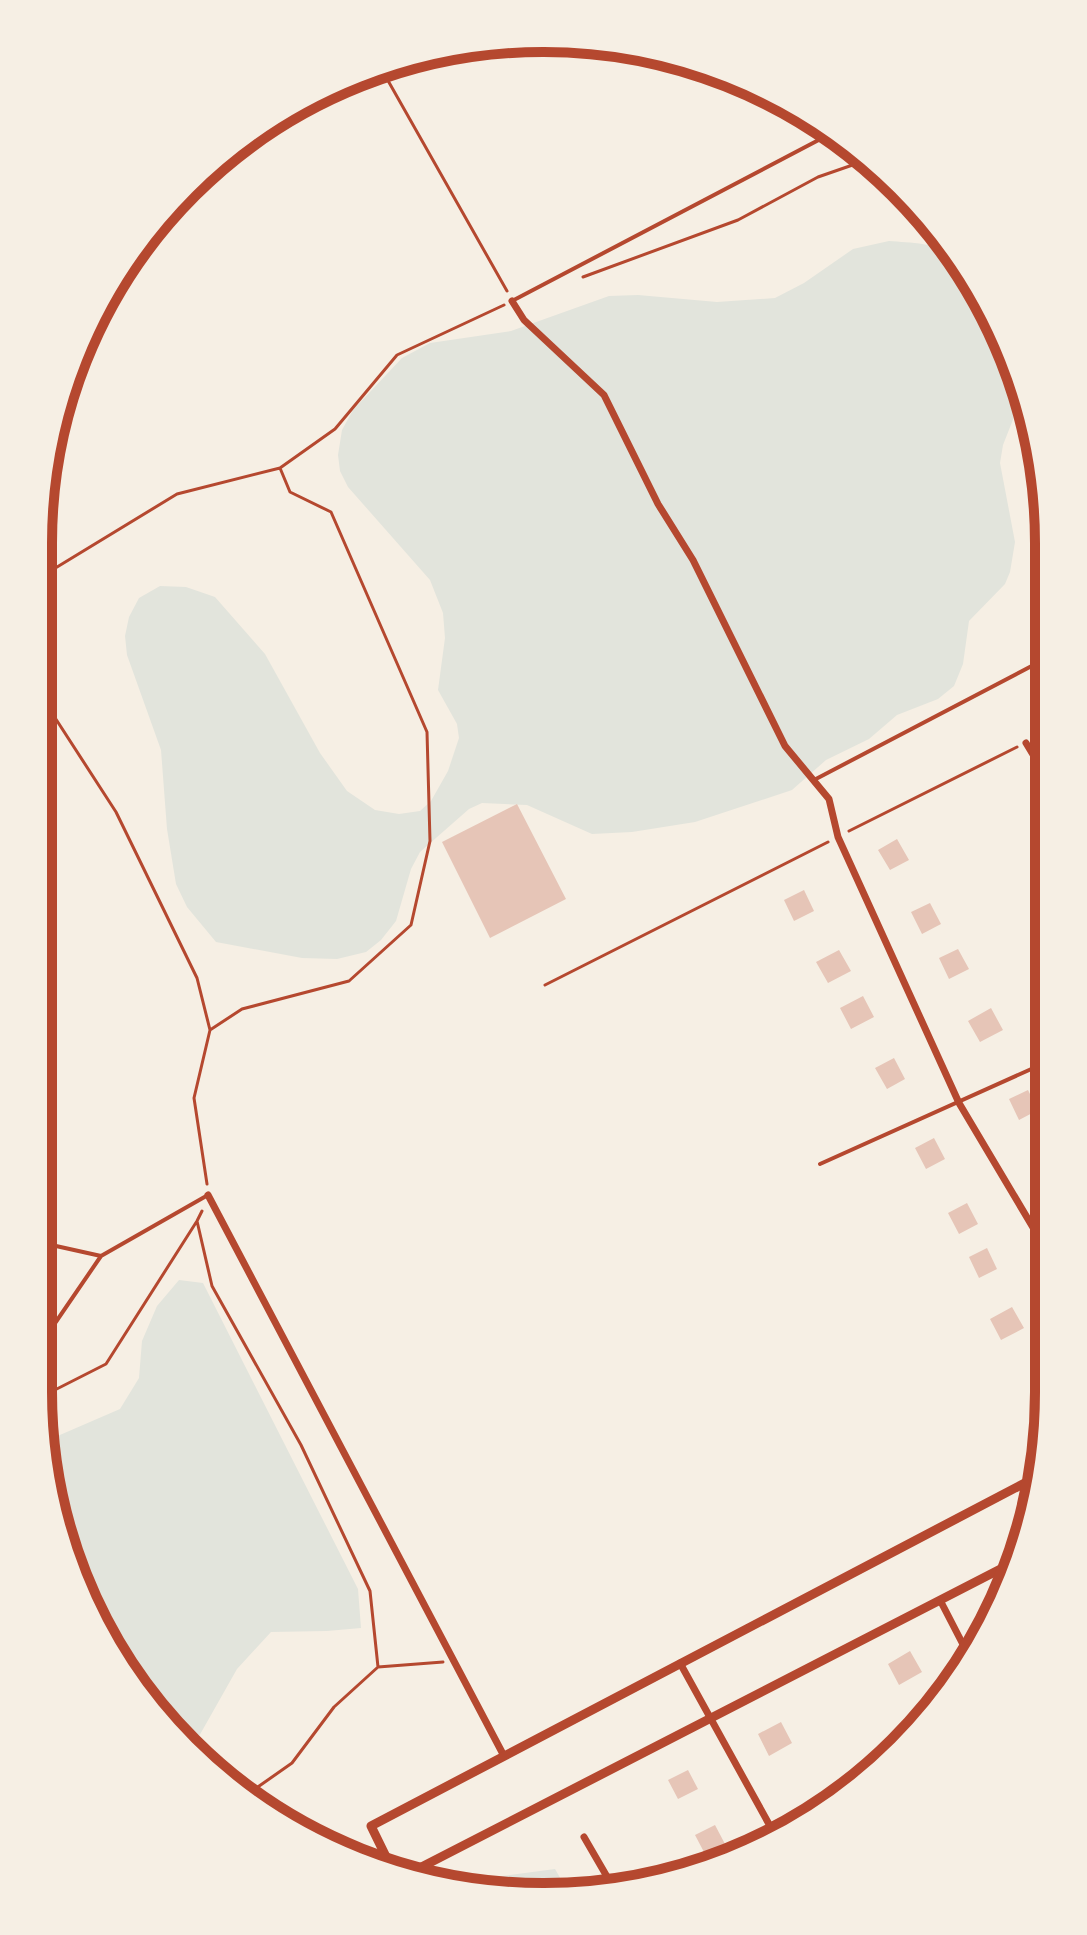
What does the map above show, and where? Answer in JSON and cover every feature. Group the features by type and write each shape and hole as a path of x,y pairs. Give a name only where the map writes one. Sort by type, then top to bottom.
{"street":[{"path":"512,301 524,320 604,395 658,504 693,560 785,746 829,799 838,837 959,1103 1035,1231"},
{"path":"1026,743 1035,758"},
{"path":"208,1195 504,1756"},
{"path":"386,1857 371,1826 1027,1482"},
{"path":"421,1867 1002,1568"},
{"path":"940,1600 964,1646"},
{"path":"680,1663 771,1827"},
{"path":"584,1837 608,1879"}],"lane":[{"path":"512,301 822,138"},
{"path":"813,781 1035,664"},
{"path":"820,1164 1035,1068"},
{"path":"52,1328 101,1256 208,1195"},
{"path":"52,1245 101,1256"}],"path":[{"path":"52,570 177,494 280,468 335,429 397,355 512,301 386,78"},
{"path":"582,277 738,220 818,177 855,164"},
{"path":"210,1030 242,1009 349,981 411,925 430,841 427,732 331,512 290,492 280,468"},
{"path":"52,713 116,812 197,978 210,1030 194,1098 208,1195 197,1221 106,1364 52,1391"},
{"path":"545,985 1035,738"},
{"path":"197,1221 212,1286 301,1445 370,1591 378,1667"},
{"path":"255,1789 292,1763 334,1707 378,1667 455,1662"}],"shaded area":[{"path":"889,241 935,247 984,326 998,355 1015,407 1000,463 1015,542 1010,572 1005,584 969,621 963,664 954,686 938,699 897,715 869,739 826,760 792,790 695,822 632,832 592,834 527,805 482,803 469,809 420,852 411,869 396,921 381,940 366,952 337,959 302,958 216,942 187,907 176,884 167,829 161,750 127,655 125,636 129,617 139,598 160,586 186,587 215,597 265,654 320,753 347,791 375,810 399,814 420,811 431,801 448,771 459,738 457,724 438,690 445,638 443,613 430,580 348,487 340,471 338,455 342,430 353,410 402,358 430,343 511,331 609,296 638,295 717,302 775,298 804,283 853,249"},
{"path":"179,1280 203,1283 358,1589 361,1628 271,1632 237,1669 196,1739 135,1665 89,1580 61,1487 54,1437 120,1409 139,1378 142,1341 157,1306"},
{"path":"555,1869 563,1882 482,1879"}],"building":[{"path":"517,804 566,899 490,938 442,842"},
{"path":"897,839 909,860 890,870 878,850"},
{"path":"804,890 814,911 794,921 784,900"},
{"path":"930,903 941,924 922,934 911,912"},
{"path":"958,949 969,969 949,979 939,958"},
{"path":"839,950 851,971 828,983 816,962"},
{"path":"863,996 874,1017 851,1029 840,1008"},
{"path":"991,1008 1003,1030 980,1042 968,1021"},
{"path":"894,1058 905,1079 887,1089 875,1068"},
{"path":"1028,1090 1035,1112 1019,1120 1009,1099"},
{"path":"934,1138 945,1159 926,1169 915,1148"},
{"path":"967,1203 978,1224 959,1234 948,1213"},
{"path":"987,1248 997,1269 979,1278 969,1257"},
{"path":"1012,1307 1024,1328 1001,1340 990,1319"},
{"path":"910,1651 922,1672 899,1685 888,1664"},
{"path":"781,1722 792,1743 769,1756 758,1734"},
{"path":"688,1770 698,1789 678,1799 668,1780"},
{"path":"715,1825 725,1844 705,1854 695,1835"}]}
